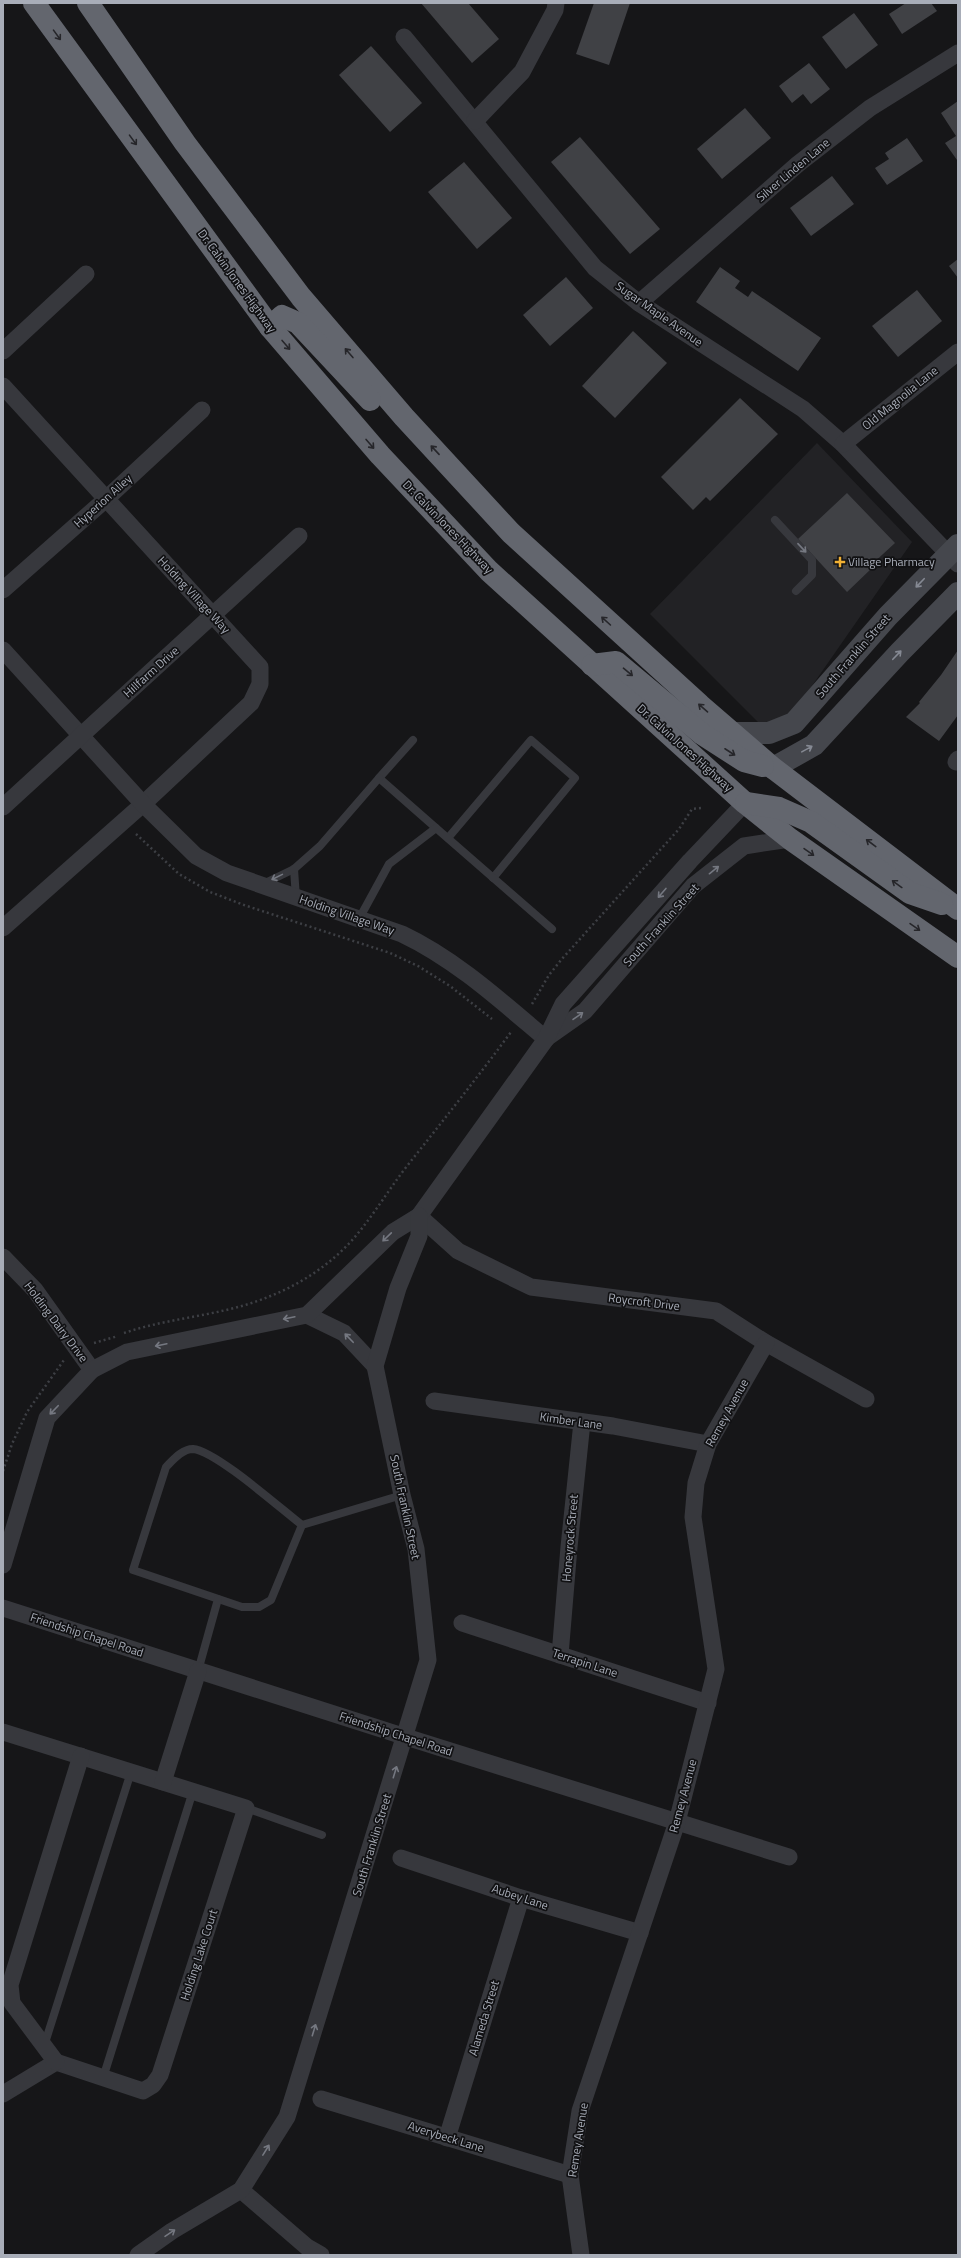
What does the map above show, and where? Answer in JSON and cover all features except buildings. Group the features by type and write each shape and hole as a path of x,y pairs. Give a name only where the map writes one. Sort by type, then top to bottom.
{"highway":[{"name":"Dr. Calvin Jones Highway","path":"34,3 270,327 380,455 484,565 592,665 745,802 790,839 958,957"},
{"path":"88,3 185,143 300,297 404,417 511,533 604,619 774,768 958,910"},
{"path":"270,327 282,316 298,323 426,462 478,515 511,533"},
{"path":"592,665 616,662 702,734 744,761 774,768"},
{"path":"745,802 779,808 811,822 910,893 958,910"}],"street":[{"path":"475,121 522,72 555,10 556,3"},
{"name":"Sugar Maple Avenue","path":"404,37 595,268 639,303 803,409 843,444 955,554"},
{"name":"Silver Linden Lane","path":"639,303 798,164 870,108 958,53"},
{"path":"3,351 86,274"},
{"name":"Old Magnolia Lane","path":"843,444 958,352"},
{"name":"Holding Village Way","path":"3,386 260,667 260,684 251,703 143,804 3,928"},
{"name":"Hyperion Alley","path":"3,590 106,499 202,410"},
{"name":"Hillfarm Drive","path":"3,807 299,536"},
{"name":"South Franklin Street","path":"733,733 769,733 794,723 888,616 955,554"},
{"path":"774,768 814,745 958,593"},
{"name":"Holding Village Way","path":"3,650 143,804 196,856 227,873 402,934 428,946 495,996 546,1039"},
{"name":"South Franklin Street","path":"307,1315 393,1232 419,1216 546,1039 563,1004 690,860 745,802"},
{"name":"South Franklin Street","path":"546,1039 585,1011 693,886 744,846 790,839"},
{"name":"South Franklin Street","path":"138,2255 172,2231 241,2190 287,2117 406,1737 428,1660 416,1549 402,1495 375,1366 398,1288 419,1236 419,1216"},
{"name":"Roycroft Drive","path":"419,1216 458,1251 531,1287 716,1311 766,1343 866,1399"},
{"name":"Holding Dairy Drive","path":"3,1257 35,1290 92,1370"},
{"path":"3,1565 47,1418 92,1370 127,1352 307,1315 344,1333 375,1366"},
{"name":"Remey Avenue","path":"581,2255 570,2175 580,2111 677,1822 716,1668 693,1517 696,1483 708,1444 766,1343"},
{"name":"Kimber Lane","path":"434,1401 582,1422 708,1444"},
{"name":"Honeyrock Street","path":"560,1655 582,1422"},
{"name":"Friendship Chapel Road","path":"3,1608 406,1737 789,1857"},
{"name":"Terrapin Lane","path":"462,1623 708,1703"},
{"path":"163,1782 198,1671"},
{"path":"3,1732 246,1808"},
{"path":"3,2094 56,2062 12,2003 10,1985 81,1756"},
{"name":"Holding Lake Court","path":"56,2062 143,2091 153,2085 160,2075 246,1808"},
{"name":"Aubey Lane","path":"401,1858 521,1898 640,1933"},
{"name":"Alameda Street","path":"447,2138 521,1898"},
{"name":"Averybeck Lane","path":"321,2098 570,2175"},
{"path":"241,2190 307,2247 321,2255"}],"lane":[{"path":"775,520 812,560 812,575 796,591"},
{"path":"261,885 294,869 320,846 413,740"},
{"path":"448,838 531,740 575,778 493,878"},
{"path":"379,778 552,929"},
{"path":"359,919 389,864 436,828"},
{"path":"294,869 296,898"},
{"path":"193,1449 212,1455 302,1525 271,1600 260,1607 242,1607 133,1570 166,1467 177,1455 193,1449"},
{"path":"302,1525 402,1495"},
{"path":"198,1671 218,1599"},
{"path":"44,2046 130,1772"},
{"path":"103,2078 193,1791"},
{"path":"246,1808 322,1834"}],"path":[{"path":"536,998 549,975 678,829 692,810 702,808"},
{"path":"133,830 178,874 210,892 244,905 390,953 418,966 450,986 497,1022"},
{"path":"92,1343 142,1327 231,1310 269,1297 311,1275 340,1253 358,1233 396,1180 425,1146 499,1048 510,1032 506,1029"}],"shaded area":[{"path":"817,443 912,542 775,739 650,614"}],"place":[{"name":"Village Pharmacy","path":"840,562"}]}
